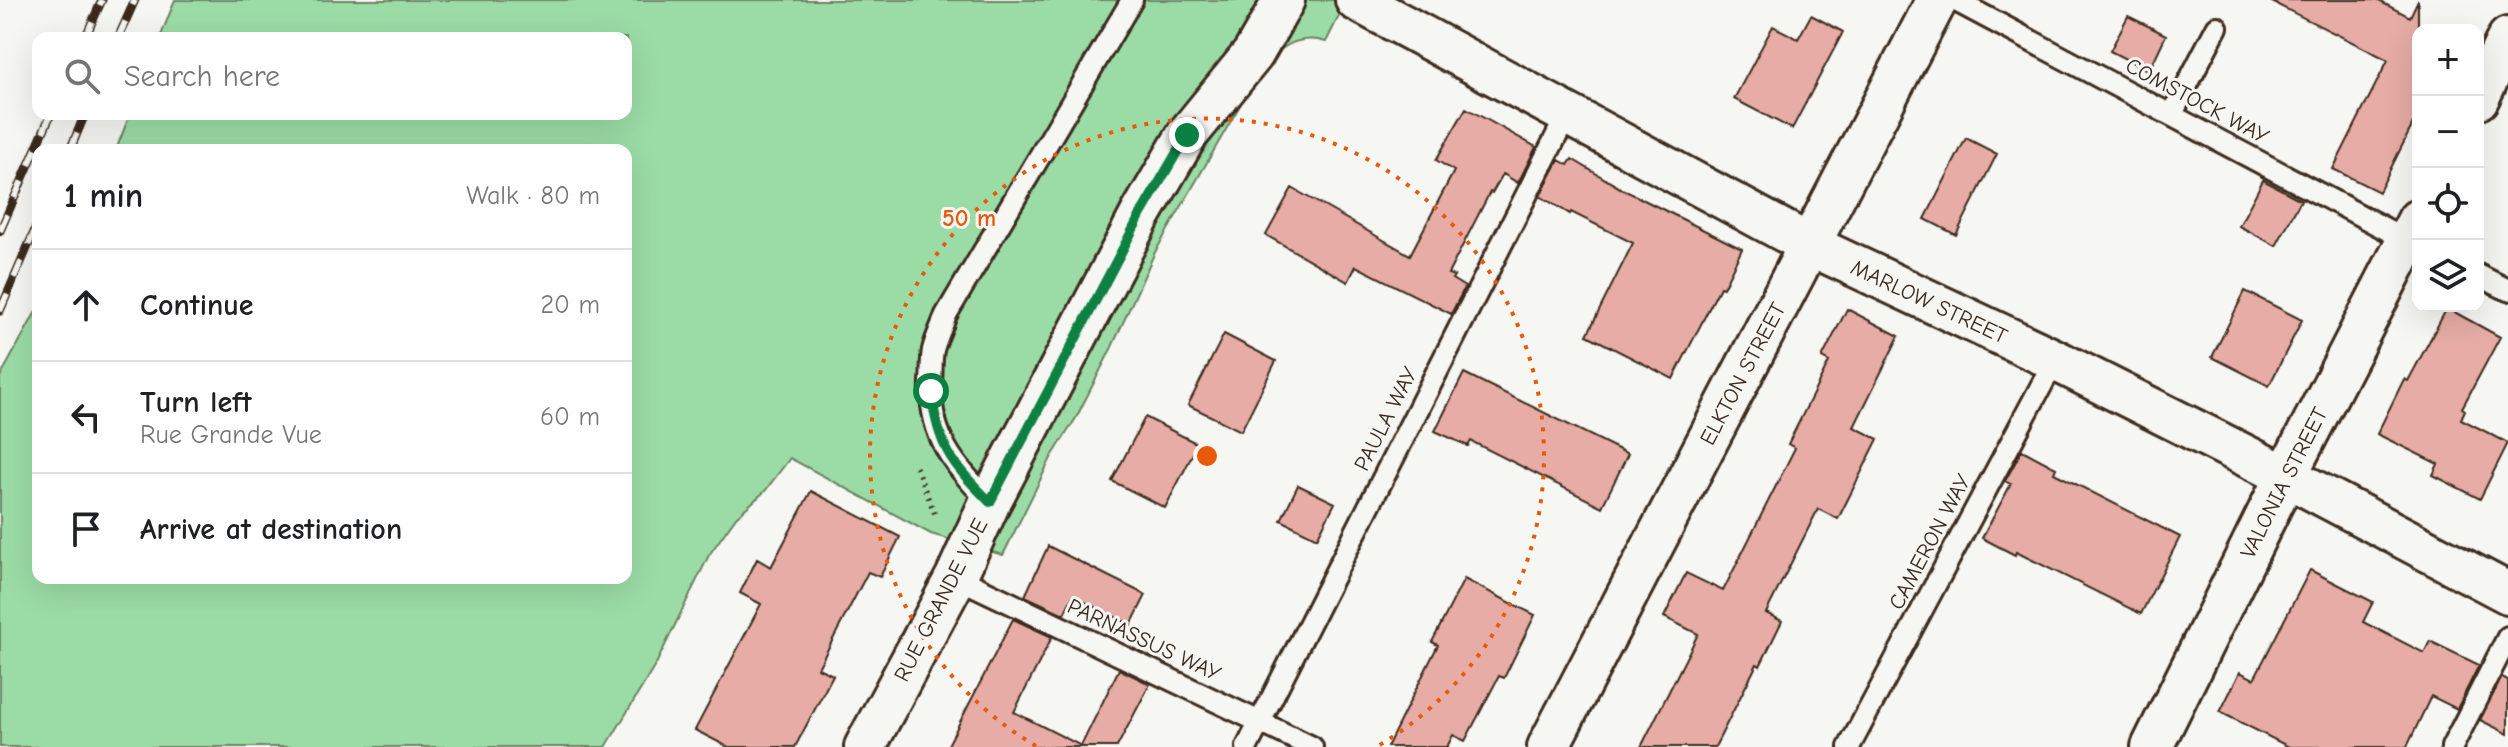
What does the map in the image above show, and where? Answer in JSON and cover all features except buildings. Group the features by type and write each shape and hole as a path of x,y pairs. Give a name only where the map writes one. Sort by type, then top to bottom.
{"street":[{"name":"RUE GRANDE VUE","path":"865,747 1156,188 1187,135 1253,54 1284,0"},
{"name":"MARLOW STREET","path":"1356,0 1810,245 2055,360 2286,476 2508,593"},
{"name":"ELKTON STREET","path":"1548,747 1937,0"},
{"path":"2479,96 2508,38"},
{"name":"VALONIA STREET","path":"2152,747 2286,476 2412,240"}],"lane":[{"path":"990,502 964,476 942,443 935,423 931,391 932,353 946,315 1132,0"},
{"name":"COMSTOCK WAY","path":"1954,0 2172,114 2412,234"},
{"path":"2172,114 2217,27"},
{"name":"PAULA WAY","path":"1247,747 1568,113"},
{"path":"2484,278 2508,290"},
{"name":"CAMERON WAY","path":"1849,747 2055,360"},
{"name":"PARNASSUS WAY","path":"956,577 1312,747"},
{"path":"2452,747 2508,637"}],"green space":[{"path":"175,0 1347,0 1326,42 1295,42 1279,51 1258,74 1154,254 1112,347 1076,418 1051,458 1003,555 931,534 790,458 765,491 736,517 709,555 656,664 606,747 0,747 0,377 32,319 32,584 632,584 632,144 118,144 128,120 632,120 632,32 162,32"}],"railway":[{"path":"88,32 102,0"},
{"path":"121,32 135,0"},
{"path":"38,144 48,120"},
{"path":"72,144 82,120"},
{"path":"0,231 32,158"},
{"path":"0,311 32,237"}],"route":[{"path":"931,391 935,423 942,443 964,476 990,502 1141,214 1187,135"}]}
